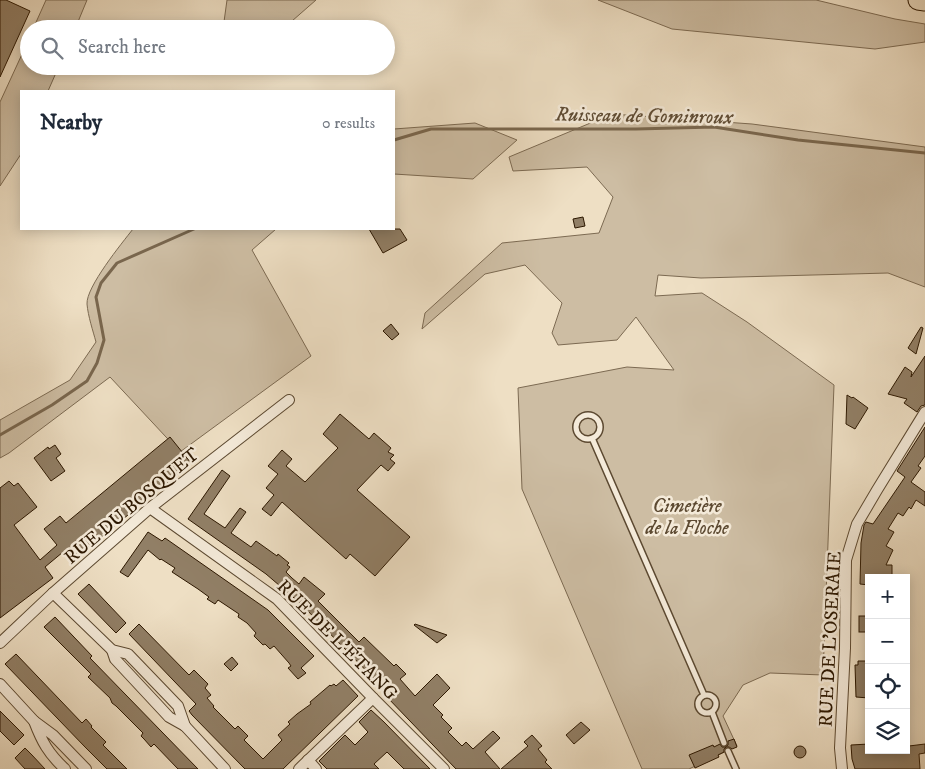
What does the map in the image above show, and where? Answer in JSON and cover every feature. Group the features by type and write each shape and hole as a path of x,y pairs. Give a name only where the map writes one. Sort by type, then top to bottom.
{"street":[{"name":"RUE DU BOSQUET","path":"0,643 53,593 150,508 289,400"},
{"name":"RUE DE L'OSERAIE","path":"842,769 840,748 845,648 846,560 857,524 925,412"},
{"name":"RUE DE L'ÉTANG","path":"150,508 277,599 444,769"},
{"path":"53,593 112,650 115,660 169,717 185,726 225,769"},
{"path":"112,650 128,654 178,706 185,726"},
{"path":"0,684 34,721 53,735 86,769"},
{"path":"298,769 373,698"},
{"path":"34,721 42,742 53,758 65,769"},
{"path":"308,760 316,769"}],"lane":[{"path":"584,416 592,416 598,422 598,433 592,438 584,439 576,430 577,422 584,416"},
{"path":"592,438 704,695"},
{"path":"704,695 712,696 715,699 716,706 709,714 702,713 698,708 698,700 704,695"},
{"path":"712,712 724,743"},
{"path":"728,751 736,769"}],"green space":[{"path":"46,0 87,0 79,20 37,20"},
{"path":"227,0 316,0 293,20 224,20"},
{"path":"598,0 816,0 895,19 925,24 925,42 875,49 672,29"},
{"path":"20,59 20,75 55,75 48,90 20,90 20,156 0,186 0,102"},
{"name":"Cimetière de la Floche","path":"612,114 752,124 925,147 925,287 888,273 701,278 658,275 655,296 702,293 747,322 834,385 823,675 770,673 743,685 723,716 737,746 689,769 642,769 522,489 518,388 627,367 674,370 636,317 617,340 558,345 552,333 562,303 525,265 485,274 422,329 425,313 502,243 599,233 613,197 587,167 513,171 509,157"},
{"path":"475,123 517,140 473,179 395,174 395,129"},
{"path":"132,230 275,230 252,250 311,356 180,452 110,377 0,458 0,420 70,380 96,342 87,304 92,287 105,265"}],"building":[{"path":"0,0 6,0 30,11 26,20 20,20 20,33 0,77"},
{"path":"583,217 585,226 575,228 573,219"},
{"path":"400,229 407,240 383,253 370,230"},
{"path":"391,324 399,334 392,340 383,331"},
{"path":"921,327 923,328 916,354 908,348"},
{"path":"925,356 925,405 921,406 917,412 904,403 907,399 888,394 905,367 912,372 911,377"},
{"path":"847,395 868,408 855,429 846,424"},
{"path":"340,414 369,439 374,433 391,448 388,452 394,455 390,459 395,463 388,471 381,465 357,490 410,537 375,576 350,554 346,559 282,502 271,516 262,509 274,495 266,488 278,474 268,466 282,450 292,459 286,466 305,482 338,448 323,434"},
{"path":"925,427 925,456 918,466 921,468 911,482 925,492 925,506 916,500 911,509 909,507 903,516 898,513 888,529 894,532 886,546 893,550 886,565 892,565 892,574 865,574 865,585 860,584 861,543 864,525 866,522 873,524 905,477 897,471"},
{"path":"170,437 191,463 71,562 63,552 45,567 53,578 0,618 0,488 9,481 14,486 18,483 37,507 14,525 40,560 57,545 44,529 60,516 66,523"},
{"path":"55,445 61,454 56,458 65,471 51,481 34,458 48,447 49,449"},
{"path":"222,470 230,476 204,514 225,528 240,508 246,512 231,533 251,547 256,541 277,556 278,554 289,563 287,565 290,567 286,572 299,584 304,577 325,594 318,601 359,642 364,637 394,666 396,664 406,674 400,679 415,696 437,674 450,688 433,705 452,728 448,732 462,746 466,742 473,749 493,731 500,738 485,752 500,769 456,769 386,696 388,693 300,603 266,574 188,519"},
{"path":"148,532 162,541 165,538 268,610 314,656 301,668 306,673 298,679 288,668 291,666 289,663 274,646 270,649 265,644 263,645 254,636 256,633 238,617 239,614 218,600 215,604 207,599 209,597 172,572 175,568 160,560 148,550 128,577 120,572"},
{"path":"89,584 126,623 116,633 78,594"},
{"path":"859,616 865,616 865,632 859,632"},
{"path":"55,617 92,656 90,658 198,769 178,769 154,744 151,747 141,736 143,733 88,677 91,674 44,627"},
{"path":"139,624 189,675 194,670 208,684 205,688 211,695 207,698 213,707 235,729 238,726 248,736 244,740 263,759 282,740 278,735 290,724 288,722 311,704 310,702 330,685 334,684 336,686 343,680 358,696 283,769 245,769 192,715 189,711 196,704 129,634"},
{"path":"415,624 447,635 437,643"},
{"path":"16,654 82,723 86,719 106,742 103,745 127,769 107,769 85,747 5,664"},
{"path":"232,657 238,664 231,671 224,664"},
{"path":"858,661 865,661 865,698 856,697 855,665 858,665"},
{"path":"371,710 430,769 404,769 387,752 374,764 379,769 327,769 319,761 345,735 355,745 368,732 359,722"},
{"path":"0,711 24,735 14,745 0,731"},
{"path":"581,722 590,730 574,744 566,735"},
{"path":"532,735 542,746 538,749 547,760 545,762 552,769 501,769 528,746 524,742"},
{"path":"734,739 737,747 732,749 726,747 724,752 718,755 719,757 695,768 689,755 713,745 714,747 720,744 722,747 725,747 728,745 728,741"},
{"path":"865,744 865,754 910,754 910,746 925,744 925,753 919,754 920,769 855,769 851,745"},
{"path":"798,746 802,746 806,752 802,758 798,758 794,754 794,750"},
{"path":"25,748 45,769 25,769 15,758"}],"waterway":[{"name":"Ruisseau de Gominroux","path":"395,140 431,129 714,127 798,140 925,153"},
{"name":"Ruisseau de Gominroux","path":"0,435 52,405 87,381 97,363 104,340 96,297 101,283 117,263 192,230"}]}
